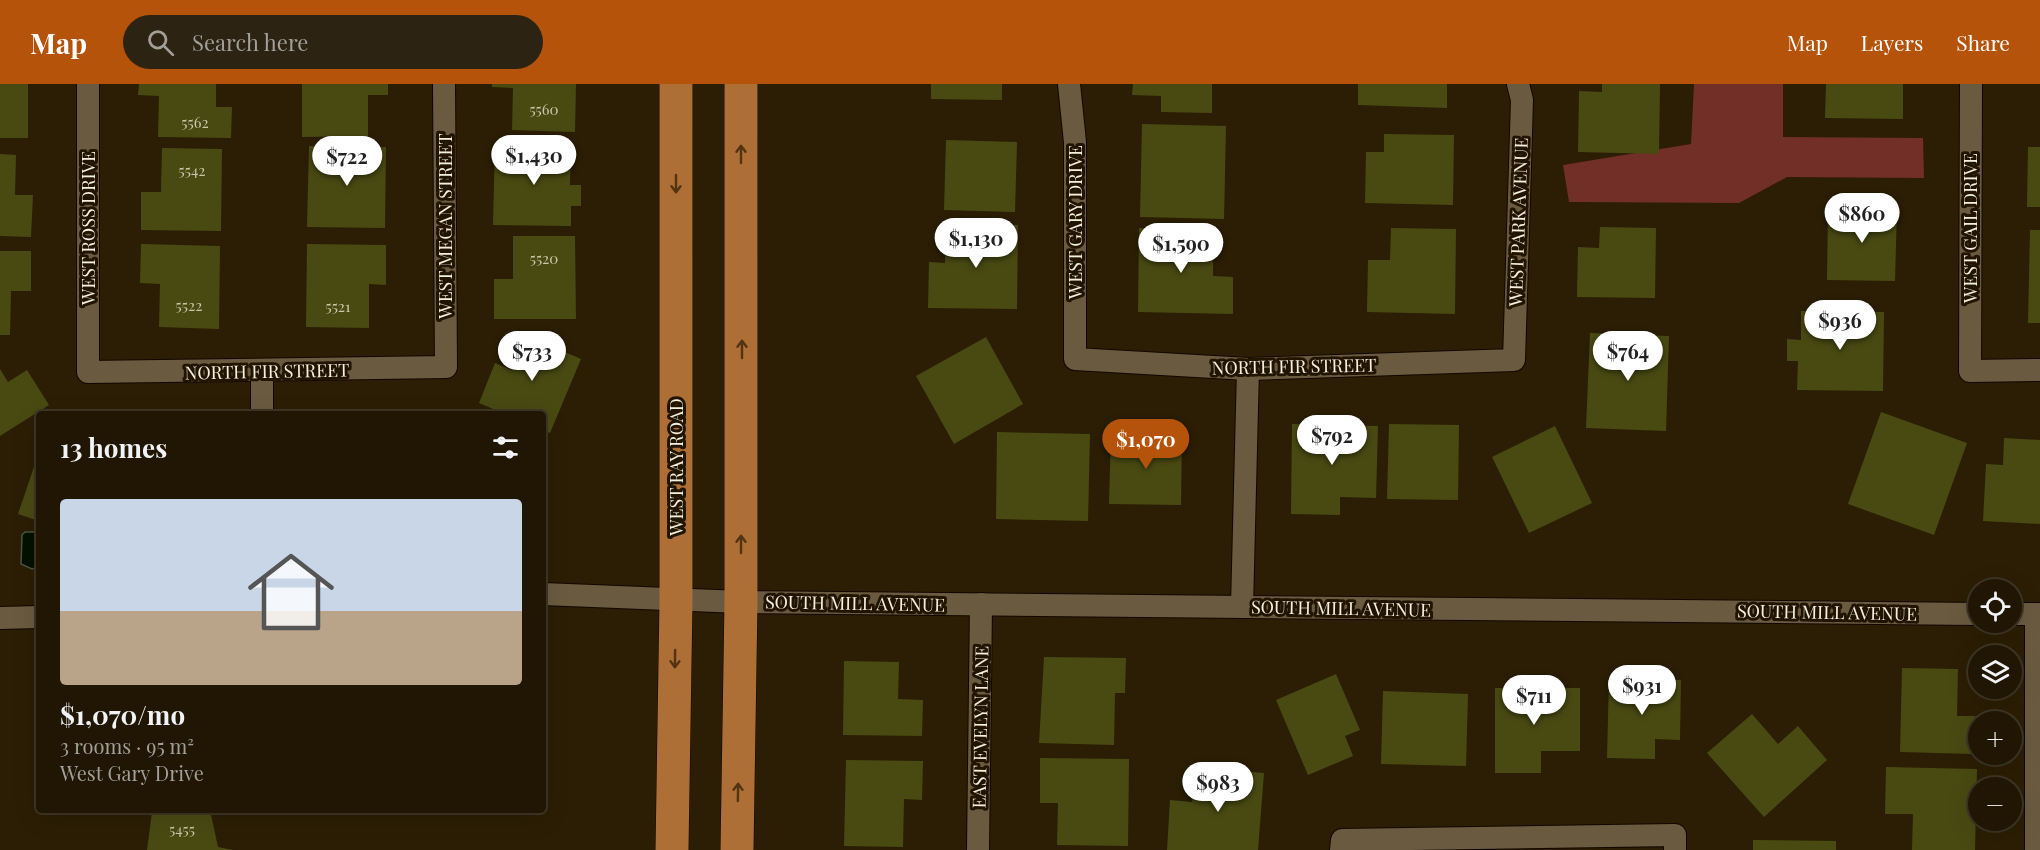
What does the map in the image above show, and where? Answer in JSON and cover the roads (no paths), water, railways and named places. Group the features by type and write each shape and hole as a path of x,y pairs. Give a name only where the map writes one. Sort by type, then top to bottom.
{"main road":[{"name":"WEST RAY ROAD","path":"672,850 690,601 676,84"},
{"path":"737,850 741,602 741,84"}],"street":[{"name":"WEST ROSS DRIVE","path":"88,84 88,372"},
{"name":"WEST MEGAN STREET","path":"444,84 446,367"},
{"name":"WEST GARY DRIVE","path":"1069,84 1075,142 1075,359"},
{"name":"WEST PARK AVENUE","path":"1514,360 1522,100 1518,84"},
{"name":"WEST GAIL DRIVE","path":"1971,84 1970,371 2040,370"},
{"name":"NORTH FIR STREET","path":"1075,359 1248,369 1514,360"},
{"name":"NORTH FIR STREET","path":"88,372 262,372 446,367"},
{"path":"1242,607 1248,369"},
{"path":"262,372 262,411"},
{"name":"SOUTH MILL AVENUE","path":"546,594 741,602 1968,614"},
{"name":"EAST EVELYN LANE","path":"978,850 981,604"},
{"path":"2022,614 2038,614 2036,850"},
{"path":"0,618 36,617"},
{"path":"1342,845 1675,843"}]}
